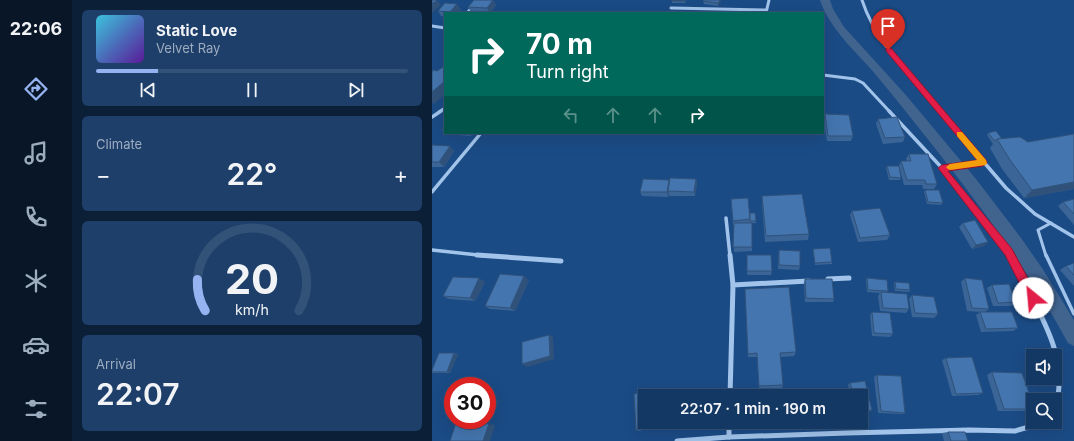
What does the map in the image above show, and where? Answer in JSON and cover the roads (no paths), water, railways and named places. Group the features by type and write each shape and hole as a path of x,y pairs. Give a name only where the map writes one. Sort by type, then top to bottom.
{"street":[{"path":"468,12 479,0"},
{"path":"671,8 766,12 769,0"},
{"path":"862,0 867,16 879,38 983,163 1006,188 1036,214 1074,237"},
{"path":"432,26 444,28"},
{"path":"824,75 855,78 863,83 942,168 970,201 1009,252 1039,310 1054,347 1060,376 1060,393"},
{"path":"432,117 444,109"},
{"path":"432,192 480,134"},
{"path":"942,168 983,163"},
{"path":"726,218 733,285 730,389"},
{"path":"432,250 488,256 561,260"},
{"path":"825,280 849,278"},
{"path":"733,285 818,280"},
{"path":"677,441 728,436 969,430 1015,431 1026,428"},
{"path":"728,429 728,436"}],"lane":[{"path":"1051,223 1038,230 1043,249 1074,314"}],"waterway":[{"path":"825,0 828,9 841,29 886,79 994,212 1037,273 1074,337"}]}
